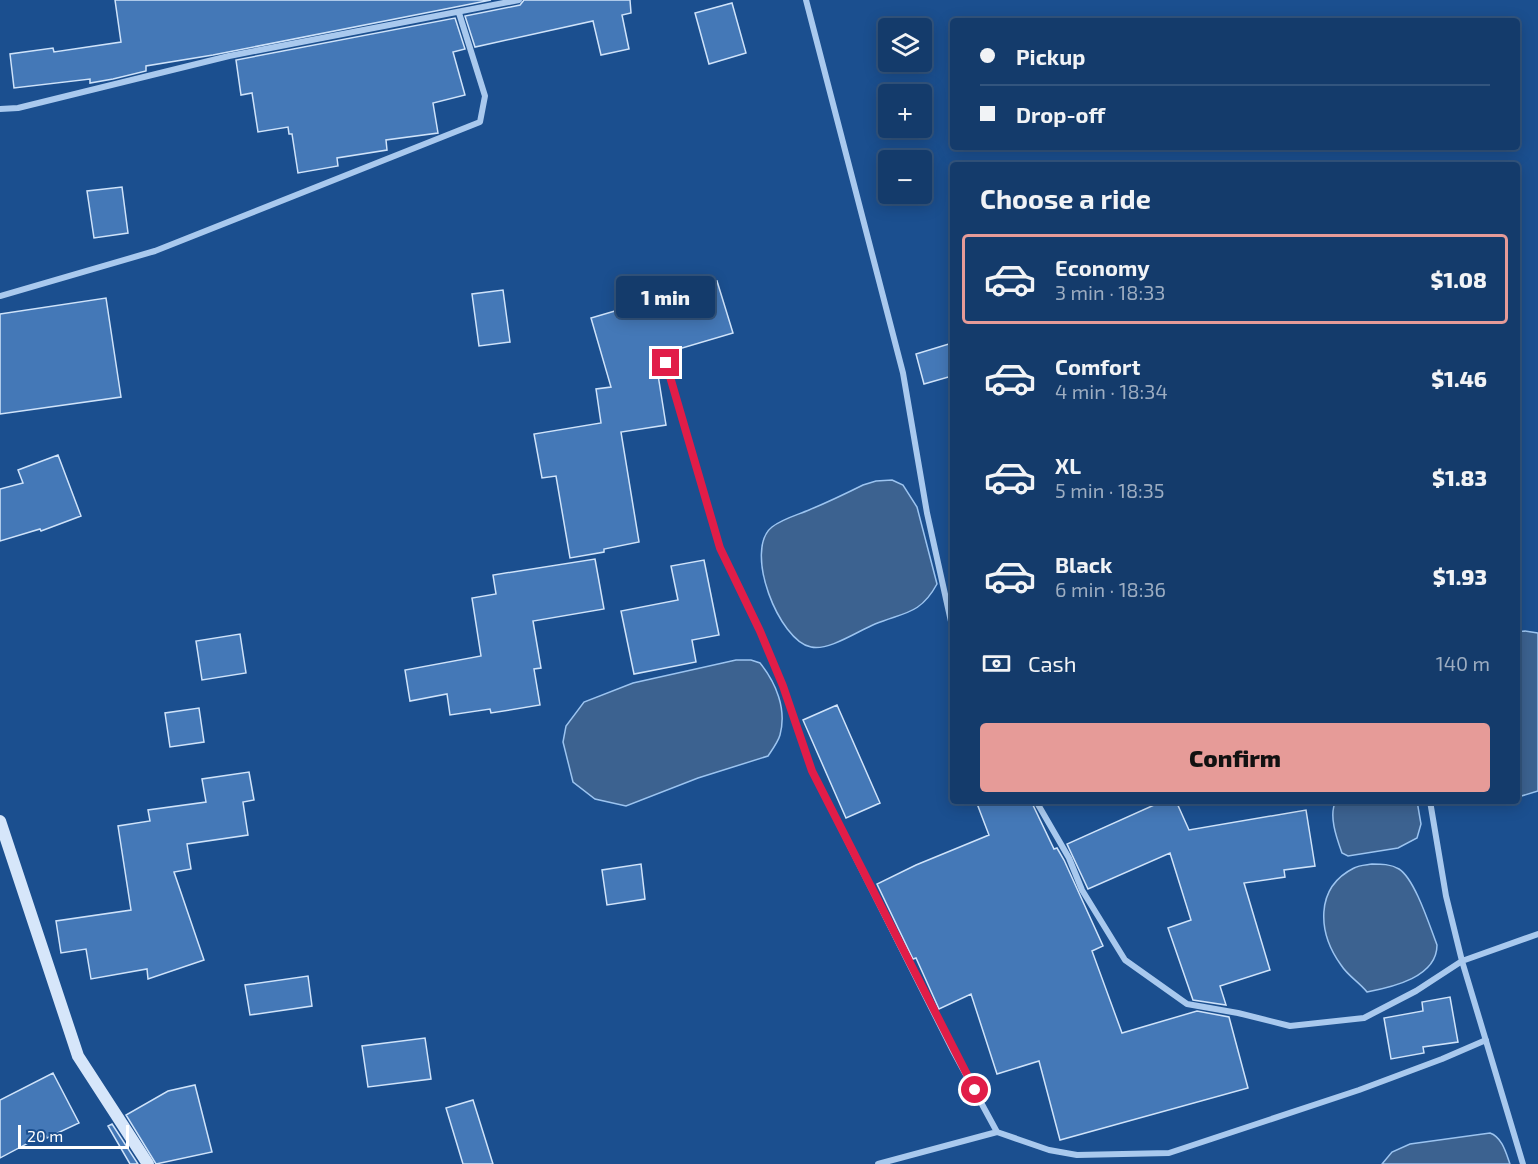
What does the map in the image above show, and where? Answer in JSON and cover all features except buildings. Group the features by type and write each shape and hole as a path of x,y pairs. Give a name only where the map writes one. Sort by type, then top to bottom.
{"street":[{"path":"0,109 18,108 229,56 519,0"},
{"path":"806,0 903,373 927,513 950,617"},
{"path":"0,296 155,251 480,122 485,96 459,13"},
{"path":"666,363 720,548 760,631 812,771 952,1049 997,1132"},
{"path":"1038,804 1069,858 1082,890 1125,960 1187,1004 1238,1013 1290,1026 1364,1018 1416,991 1462,961 1538,934"},
{"path":"1430,804 1446,897 1462,961 1523,1164"},
{"path":"0,821 78,1056 148,1164"},
{"path":"878,1164 997,1132 1049,1150 1077,1155 1169,1153 1359,1090 1486,1040"}],"water":[{"path":"892,480 903,485 917,507 937,584 918,607 835,643 811,647 799,641 787,629 769,593 761,555 764,539 772,527 785,519 863,485"},
{"path":"1520,632 1538,633 1538,791 1520,796"},
{"path":"736,660 751,660 760,663 779,697 782,725 779,738 768,756 698,778 626,806 595,799 573,782 563,742 566,726 584,702 633,683"},
{"path":"1335,804 1418,804 1421,824 1417,838 1398,848 1348,856 1342,853 1334,827"},
{"path":"1372,864 1393,866 1405,874 1421,904 1437,945 1435,956 1422,973 1401,983 1367,992 1344,969 1333,952 1324,926 1324,912 1326,899 1332,887 1341,877 1356,867"},
{"path":"1490,1133 1501,1142 1510,1164 1382,1164 1392,1152 1410,1144"}],"route":[{"path":"666,363 720,548 760,631 783,686 812,771 952,1049 975,1090"}]}
